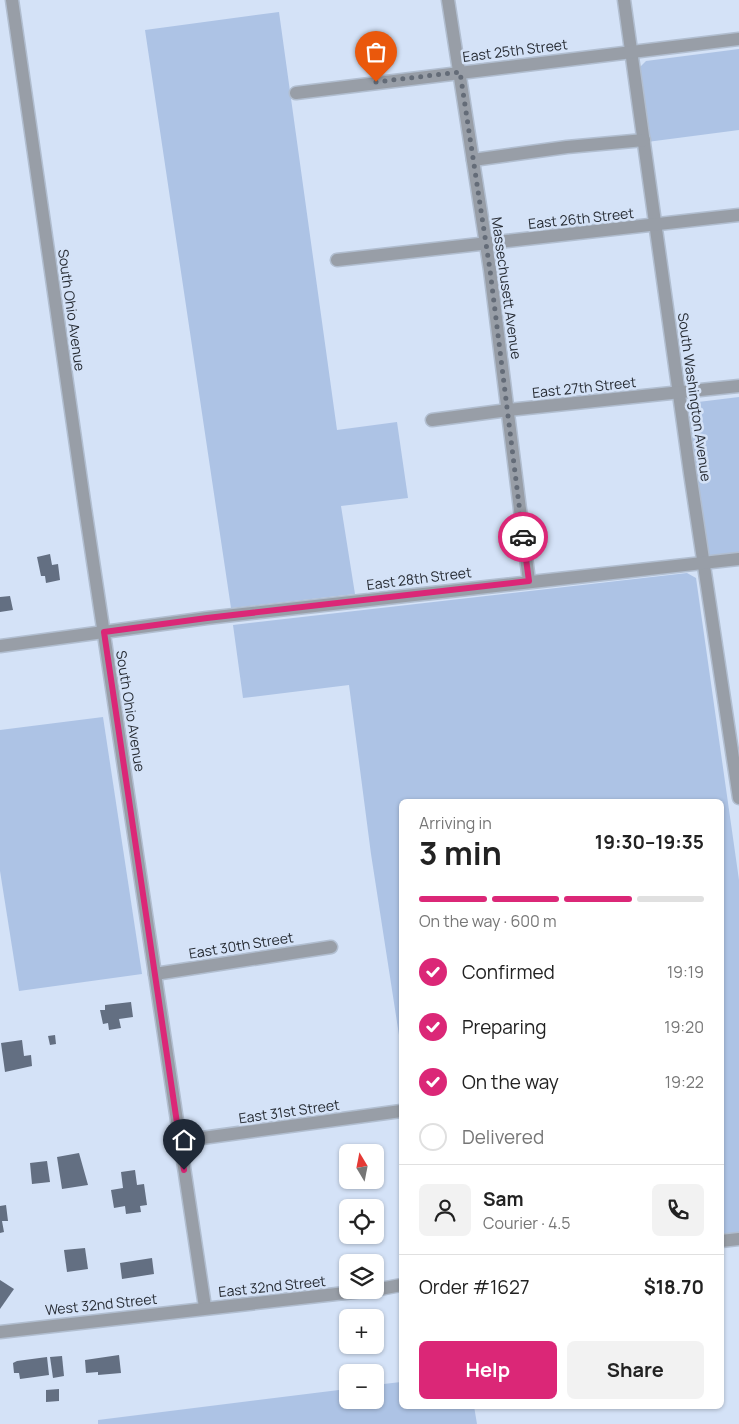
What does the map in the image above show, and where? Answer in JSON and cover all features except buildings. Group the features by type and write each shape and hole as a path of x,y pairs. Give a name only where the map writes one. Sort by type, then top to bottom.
{"street":[{"name":"South Ohio Avenue","path":"12,0 205,1307"},
{"name":"Massechusett Avenue","path":"448,0 486,243 529,581"},
{"name":"South Washington Avenue","path":"624,0 703,562 739,798"},
{"name":"East 25th Street","path":"296,93 739,39"},
{"path":"473,160 567,147 644,140"},
{"name":"East 26th Street","path":"337,260 739,215"},
{"name":"East 27th Street","path":"432,420 508,410 739,386"},
{"name":"East 28th Street","path":"0,646 207,618 739,558"},
{"name":"East 30th Street","path":"155,974 331,947"},
{"name":"East 31st Street","path":"180,1141 399,1111"},
{"path":"724,1240 739,1238"},
{"name":"East 32nd Street","path":"384,1288 399,1285"},
{"name":"East 32nd Street","path":"205,1307 339,1294"},
{"name":"West 32nd Street","path":"0,1332 205,1307"}],"shaded area":[{"path":"279,12 337,430 397,422 408,498 341,506 355,594 231,608 145,30"},
{"path":"739,49 739,130 647,142 639,68 646,61"},
{"path":"739,397 739,554 710,557 705,550 683,409 690,403"},
{"path":"687,573 696,578 739,880 739,1236 724,1238 724,799 399,799 399,1035 371,854 349,685 243,698 233,625"},
{"path":"103,717 142,974 19,991 0,871 0,730"},
{"path":"399,1382 399,1409 474,1409 477,1424 98,1424 98,1420 339,1390 339,1409 384,1409 384,1384"}],"way so far":[{"path":"376,82 460,72 490,270 523,537"}],"route":[{"path":"184,1170 104,632 207,618 529,581 523,537"}]}
